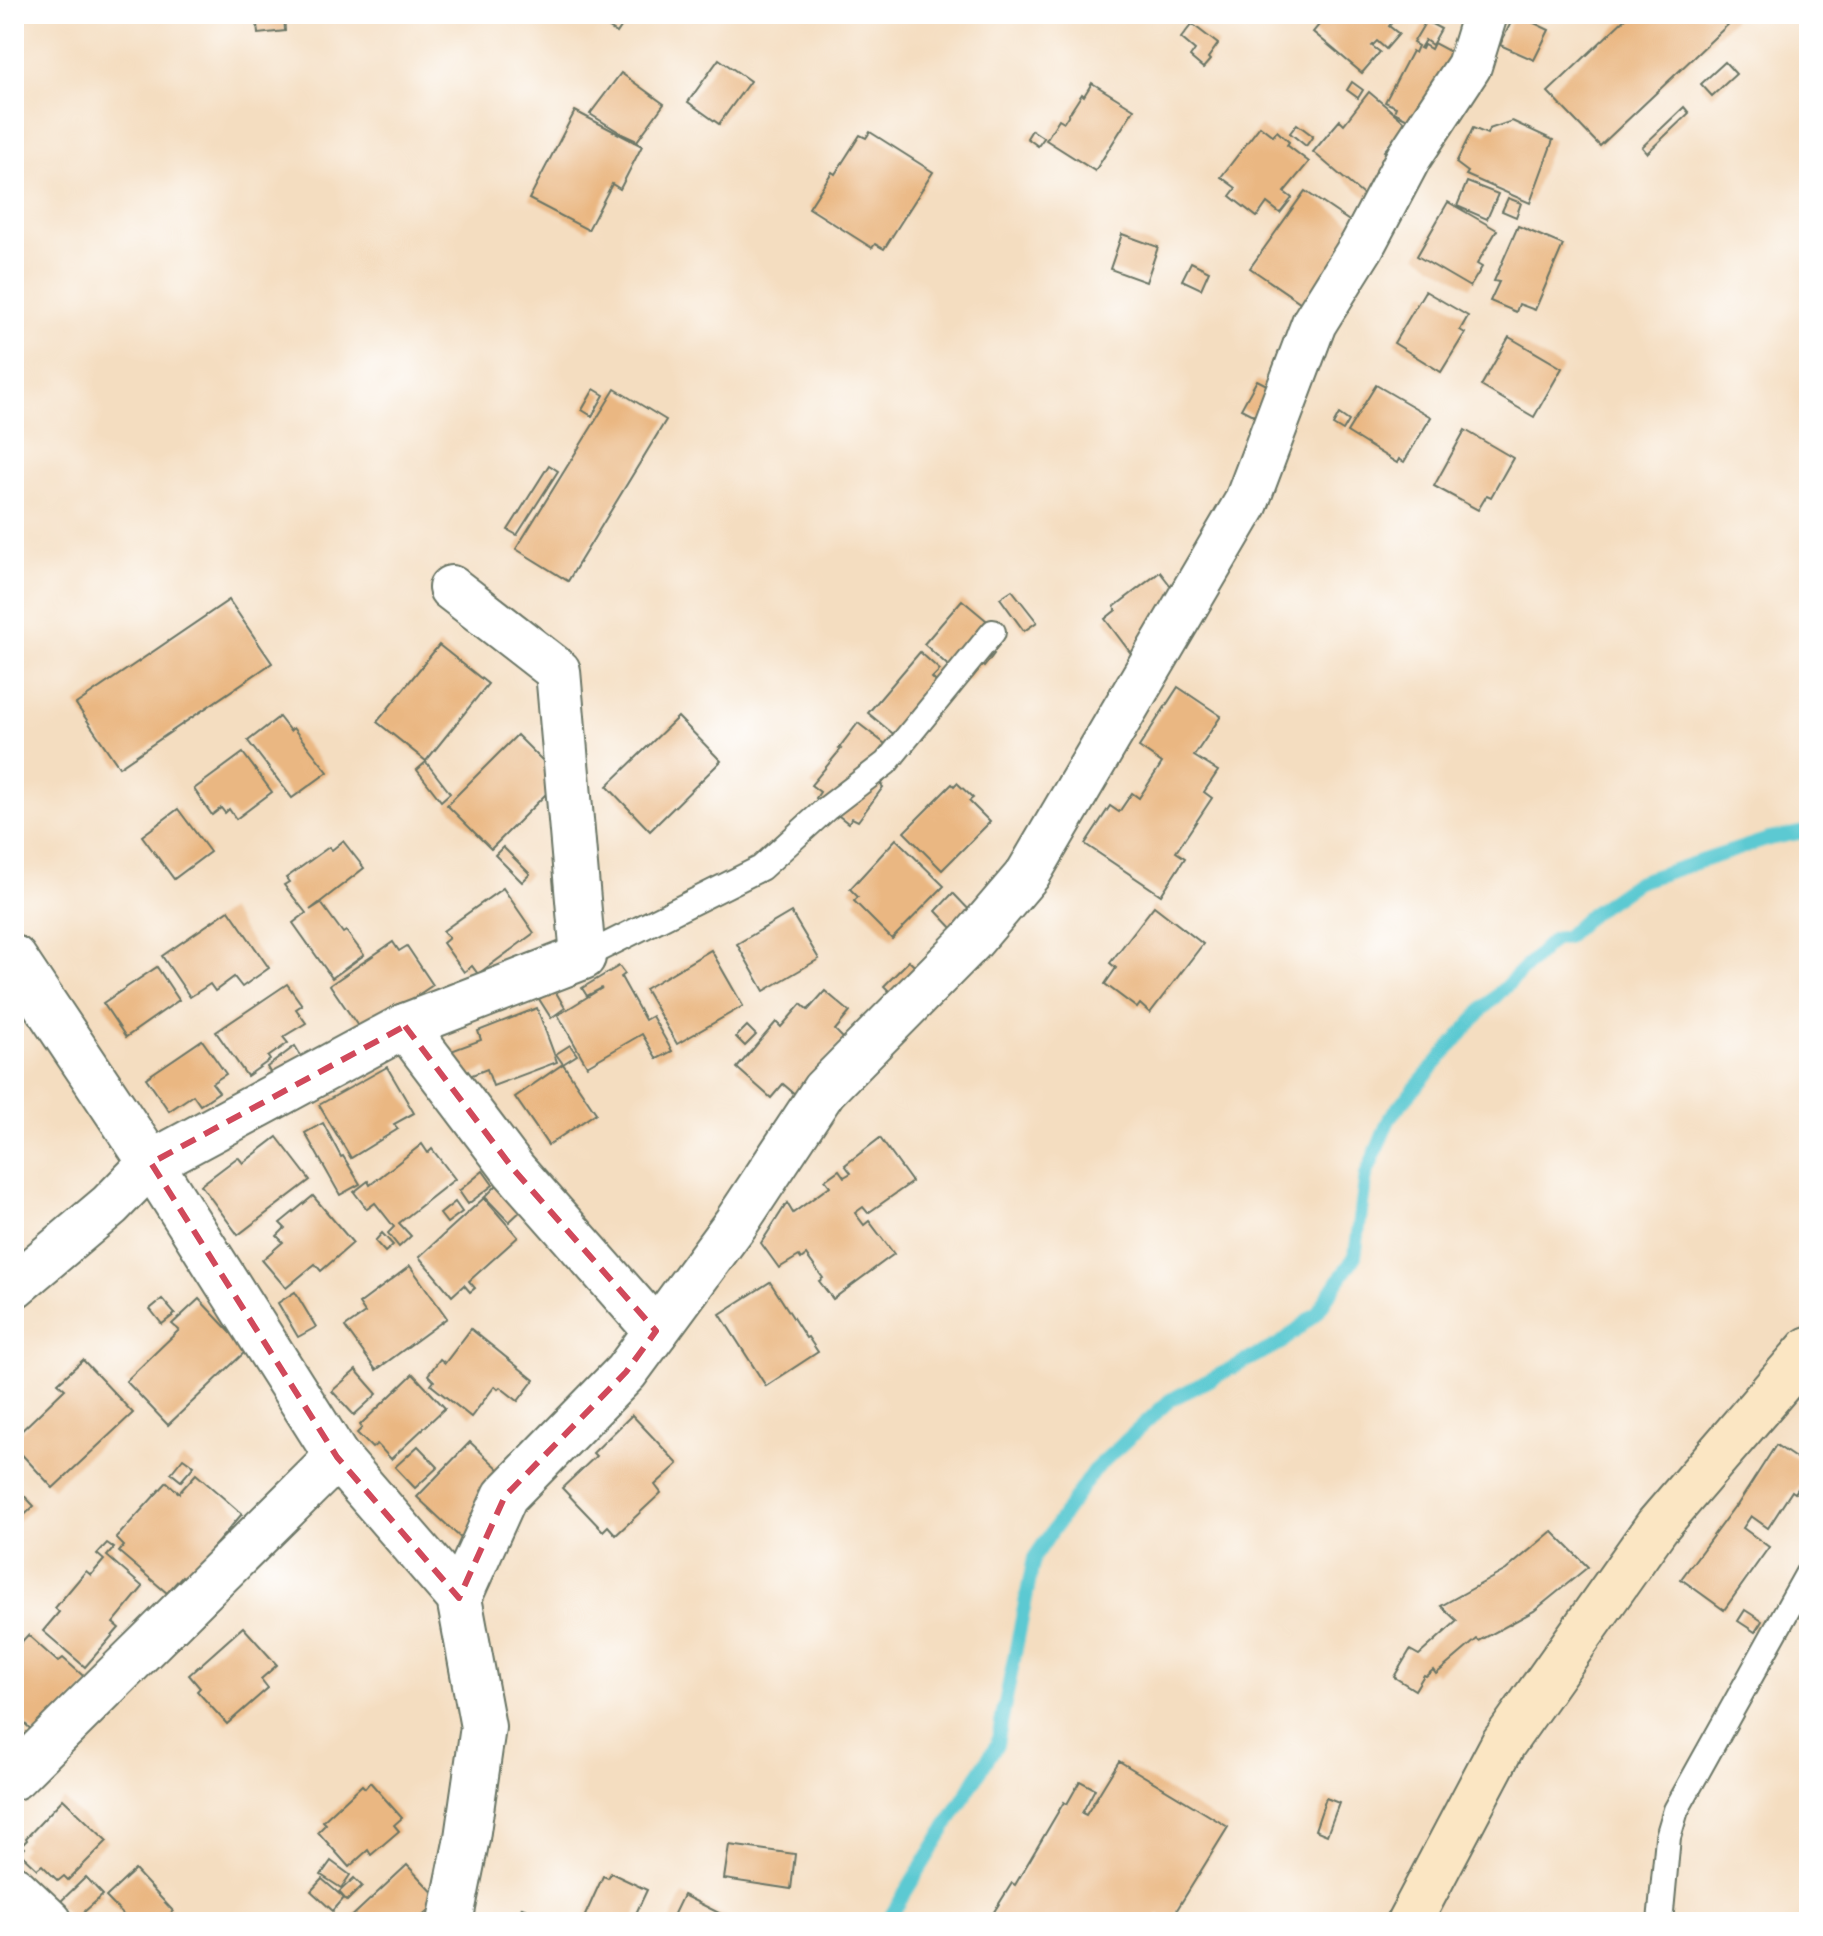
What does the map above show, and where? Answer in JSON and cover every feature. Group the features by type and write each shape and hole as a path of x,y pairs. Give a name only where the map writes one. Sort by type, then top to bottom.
{"street":[{"path":"459,1598 505,1496 626,1372 736,1223 824,1090 971,941 1028,874 1246,503 1314,323 1362,246 1409,157 1469,66 1485,14"},
{"path":"14,1286 110,1205 151,1163 405,1026 583,957 558,671 451,588"},
{"path":"14,958 151,1163 337,1457 459,1598 483,1727 467,1838 450,1922"},
{"path":"405,1026 514,1170 656,1331"},
{"path":"1409,1922 1503,1744 1657,1526 1809,1349"},
{"path":"14,1777 337,1457"},
{"path":"14,1888 50,1922"}],"lane":[{"path":"583,957 761,868 826,809 886,763 993,632"},
{"path":"1660,1922 1668,1837 1676,1810 1809,1571"}],"highlighted area":[{"path":"405,1026 514,1170 656,1331 626,1372 505,1496 459,1598 337,1457 151,1163"}],"building":[{"path":"256,14 284,14 285,31 258,34"},
{"path":"595,14 621,14 627,18 617,33 593,17"},
{"path":"1328,14 1399,14 1389,26 1399,34 1386,49 1377,41 1372,46 1380,52 1362,73 1313,32"},
{"path":"1515,14 1549,30 1534,60 1500,45"},
{"path":"1630,14 1729,14 1734,19 1600,146 1548,92"},
{"path":"1426,21 1441,29 1432,45 1425,40 1420,48 1424,45 1431,49 1434,43 1477,66 1421,126 1394,112 1396,107 1385,102 1412,51 1415,53 1418,46 1413,43"},
{"path":"1192,24 1218,44 1203,68 1190,57 1195,50 1181,38"},
{"path":"719,59 750,81 719,124 688,102"},
{"path":"1725,62 1736,74 1712,96 1701,84"},
{"path":"621,73 664,104 637,141 590,114"},
{"path":"1352,82 1363,90 1358,98 1347,90"},
{"path":"1092,83 1134,109 1095,171 1046,140 1059,119 1064,122"},
{"path":"1369,92 1407,124 1384,151 1393,158 1390,218 1313,152 1340,120 1344,124"},
{"path":"1684,107 1689,113 1647,153 1642,147"},
{"path":"575,111 642,146 620,189 612,184 588,230 529,199"},
{"path":"1512,121 1553,140 1530,203 1466,175 1468,172 1456,163 1473,128 1487,134 1489,129"},
{"path":"1297,124 1313,136 1306,146 1290,133"},
{"path":"1260,126 1273,136 1277,131 1289,142 1287,145 1309,162 1284,192 1292,198 1280,213 1267,203 1257,217 1230,196 1236,188 1221,177"},
{"path":"1032,130 1044,138 1038,146 1027,138"},
{"path":"870,132 933,172 884,249 875,244 872,248 809,208 860,135 866,138"},
{"path":"1467,182 1498,194 1487,219 1457,206"},
{"path":"1305,191 1358,227 1335,326 1250,268"},
{"path":"1508,198 1521,203 1516,217 1502,211"},
{"path":"1448,202 1497,230 1477,264 1482,267 1470,287 1417,256"},
{"path":"1518,226 1563,245 1535,310 1519,304 1516,312 1490,301 1499,282 1494,281"},
{"path":"1122,234 1158,247 1146,282 1110,269"},
{"path":"1191,262 1209,271 1201,289 1182,280"},
{"path":"1425,291 1468,316 1460,330 1465,333 1441,372 1394,343"},
{"path":"1509,337 1562,368 1534,417 1481,386"},
{"path":"1257,380 1288,396 1272,425 1241,409"},
{"path":"1376,385 1431,417 1404,462 1399,459 1397,463 1347,432"},
{"path":"594,389 604,395 592,416 582,410"},
{"path":"615,389 666,420 568,581 516,549"},
{"path":"1339,414 1349,421 1343,431 1333,425"},
{"path":"1465,430 1513,458 1491,497 1487,495 1478,510 1434,486"},
{"path":"549,465 558,471 517,535 508,530"},
{"path":"1160,572 1194,616 1136,660 1105,619 1116,610 1114,607"},
{"path":"1012,590 1037,622 1024,631 1000,598"},
{"path":"229,600 272,663 119,767 76,704"},
{"path":"962,600 1004,635 990,651 994,654 984,667 982,665 969,680 962,678 924,644"},
{"path":"439,645 488,684 426,761 377,722"},
{"path":"920,652 940,670 932,678 946,691 909,747 868,713"},
{"path":"1178,687 1221,716 1194,756 1218,771 1204,792 1212,798 1176,852 1185,858 1161,895 1085,844 1110,806 1119,812 1132,793 1139,798 1162,763 1139,747"},
{"path":"279,717 290,731 293,728 328,772 292,798 248,741"},
{"path":"678,717 721,761 650,831 607,786"},
{"path":"858,723 902,757 858,821 852,818 848,823 816,798 820,792 811,785"},
{"path":"517,735 561,779 491,849 447,805"},
{"path":"243,753 272,792 236,819 229,809 225,813 221,808 212,815 194,789"},
{"path":"426,762 450,793 441,801 417,770"},
{"path":"957,783 973,798 969,801 990,822 942,870 904,832 952,784"},
{"path":"178,809 210,852 174,879 142,836"},
{"path":"896,839 944,886 892,939 854,901 858,897 850,889"},
{"path":"343,841 364,868 310,910 321,903 364,955 332,978 293,923 306,913 284,885 289,882 286,878 329,847 332,850"},
{"path":"503,847 530,874 522,882 495,855"},
{"path":"503,888 534,933 478,974 472,966 464,972 443,943 449,938 443,931"},
{"path":"953,893 973,914 955,931 936,911"},
{"path":"1154,906 1203,944 1150,1013 1140,1004 1137,1008 1105,984 1116,968 1110,963"},
{"path":"229,910 269,968 242,987 234,977 215,991 210,984 190,997 162,956"},
{"path":"791,912 819,959 764,991 737,944"},
{"path":"393,942 399,951 407,946 433,985 362,1032 330,985"},
{"path":"711,950 743,1006 677,1044 645,989"},
{"path":"909,961 933,984 908,1010 884,986"},
{"path":"619,966 625,974 621,977 645,1020 652,1016 672,1051 657,1059 642,1034 587,1066 558,1015 602,988 587,996 582,988"},
{"path":"157,967 179,1000 126,1037 103,1003"},
{"path":"287,984 302,1005 296,1009 306,1023 283,1037 288,1043 247,1076 216,1032"},
{"path":"554,989 565,1008 551,1018 539,999"},
{"path":"825,991 850,1012 835,1030 844,1039 796,1095 783,1084 771,1098 737,1068 776,1022 781,1027 801,1004 808,1010"},
{"path":"537,1008 557,1062 493,1086 487,1069 462,1079 451,1051 481,1040 478,1031"},
{"path":"747,1026 756,1035 745,1046 736,1037"},
{"path":"202,1040 226,1074 212,1083 219,1092 200,1105 193,1095 169,1111 146,1078"},
{"path":"570,1045 577,1055 563,1064 556,1054"},
{"path":"295,1046 312,1074 281,1092 267,1067"},
{"path":"563,1064 596,1113 548,1145 515,1097"},
{"path":"387,1067 414,1113 394,1124 398,1129 351,1158 319,1105"},
{"path":"323,1123 360,1184 340,1195 305,1133"},
{"path":"277,1137 310,1180 238,1235 201,1185 238,1157 243,1163"},
{"path":"880,1138 912,1182 868,1213 863,1207 855,1213 864,1225 869,1221 894,1254 833,1299 819,1281 823,1278 806,1255 779,1268 761,1243 787,1203 793,1213 830,1186 825,1180 839,1170 844,1177 851,1173 845,1165"},
{"path":"422,1144 428,1153 432,1149 455,1179 399,1223 411,1236 399,1247 388,1233 394,1227 375,1203 367,1209 354,1192 368,1181 370,1185"},
{"path":"483,1171 493,1185 468,1204 459,1191"},
{"path":"500,1182 525,1207 509,1222 485,1197"},
{"path":"313,1196 353,1243 321,1271 315,1264 286,1288 262,1260 283,1242 277,1236 285,1228 280,1223"},
{"path":"484,1198 518,1237 469,1281 475,1288 470,1292 464,1285 452,1296 419,1257"},
{"path":"455,1202 462,1212 447,1223 440,1214"},
{"path":"382,1233 393,1245 385,1252 375,1241"},
{"path":"410,1266 447,1318 376,1370 345,1327 365,1313 359,1304"},
{"path":"770,1282 818,1352 766,1386 720,1314"},
{"path":"295,1292 316,1327 298,1337 278,1303"},
{"path":"162,1299 175,1314 162,1324 150,1309"},
{"path":"199,1299 247,1350 168,1425 126,1381 179,1330 172,1324"},
{"path":"471,1329 534,1380 518,1401 495,1386 471,1417 431,1385 434,1381 428,1375 440,1359 445,1363"},
{"path":"83,1360 133,1413 53,1488 14,1446 14,1438 65,1389 58,1383"},
{"path":"356,1370 377,1394 354,1415 332,1391"},
{"path":"413,1374 445,1408 391,1459 377,1444 372,1448 357,1433 362,1428 360,1425"},
{"path":"632,1415 678,1464 655,1485 661,1493 616,1535 608,1526 603,1531 562,1488"},
{"path":"470,1442 516,1485 464,1541 417,1497"},
{"path":"1776,1445 1809,1467 1809,1472 1795,1493 1792,1491 1768,1528 1751,1516 1743,1528 1769,1547 1724,1610 1681,1579 1736,1507"},
{"path":"418,1446 438,1467 415,1488 395,1467"},
{"path":"183,1458 194,1466 181,1481 171,1473"},
{"path":"196,1474 242,1514 208,1553 212,1556 189,1582 182,1576 167,1593 119,1552 124,1546 116,1538 167,1482 179,1493"},
{"path":"14,1485 34,1506 14,1525"},
{"path":"1552,1531 1588,1567 1534,1611 1479,1641 1477,1639 1436,1674 1433,1670 1424,1675 1415,1690 1394,1677 1410,1650 1419,1655 1457,1621 1441,1606 1506,1570"},
{"path":"107,1543 114,1548 107,1556 143,1587 113,1623 119,1628 85,1667 43,1631 59,1612 55,1608 86,1571 91,1575 104,1560 97,1554"},
{"path":"1745,1610 1762,1621 1755,1632 1738,1621"},
{"path":"243,1627 277,1665 261,1679 268,1688 227,1724 197,1691 200,1688 189,1675"},
{"path":"28,1635 58,1662 63,1658 90,1682 38,1736 21,1720 14,1728 14,1650"},
{"path":"1119,1761 1228,1827 1170,1921 1158,1914 1154,1922 1004,1922 992,1915 1012,1883 1015,1885 1064,1802 1067,1804 1080,1781 1095,1789 1082,1813 1086,1815"},
{"path":"370,1782 402,1818 394,1825 399,1831 371,1855 368,1850 349,1867 318,1832 326,1824 323,1821 362,1785 365,1788"},
{"path":"1326,1798 1339,1803 1327,1835 1315,1830"},
{"path":"63,1799 107,1841 68,1880 64,1876 58,1881 42,1865 37,1869 20,1853 25,1848 22,1845 26,1838"},
{"path":"729,1845 795,1854 791,1889 724,1879"},
{"path":"331,1861 350,1875 341,1888 321,1875"},
{"path":"407,1865 440,1900 416,1922 346,1922"},
{"path":"135,1870 173,1911 161,1922 130,1922 106,1897"},
{"path":"611,1873 647,1890 632,1922 586,1922 583,1920 603,1876 608,1878"},
{"path":"86,1877 103,1895 74,1921 58,1904"},
{"path":"354,1878 362,1886 347,1901 339,1892"},
{"path":"322,1879 344,1898 333,1911 311,1891"},
{"path":"683,1895 731,1919 730,1922 670,1922"},
{"path":"522,1907 560,1922 516,1922"}],"waterway":[{"path":"889,1922 997,1744 1034,1558 1093,1471 1170,1400 1281,1343 1317,1313 1355,1256 1366,1175 1390,1117 1483,1009 1554,939 1566,937 1591,914 1637,882 1769,839 1809,831"}]}
